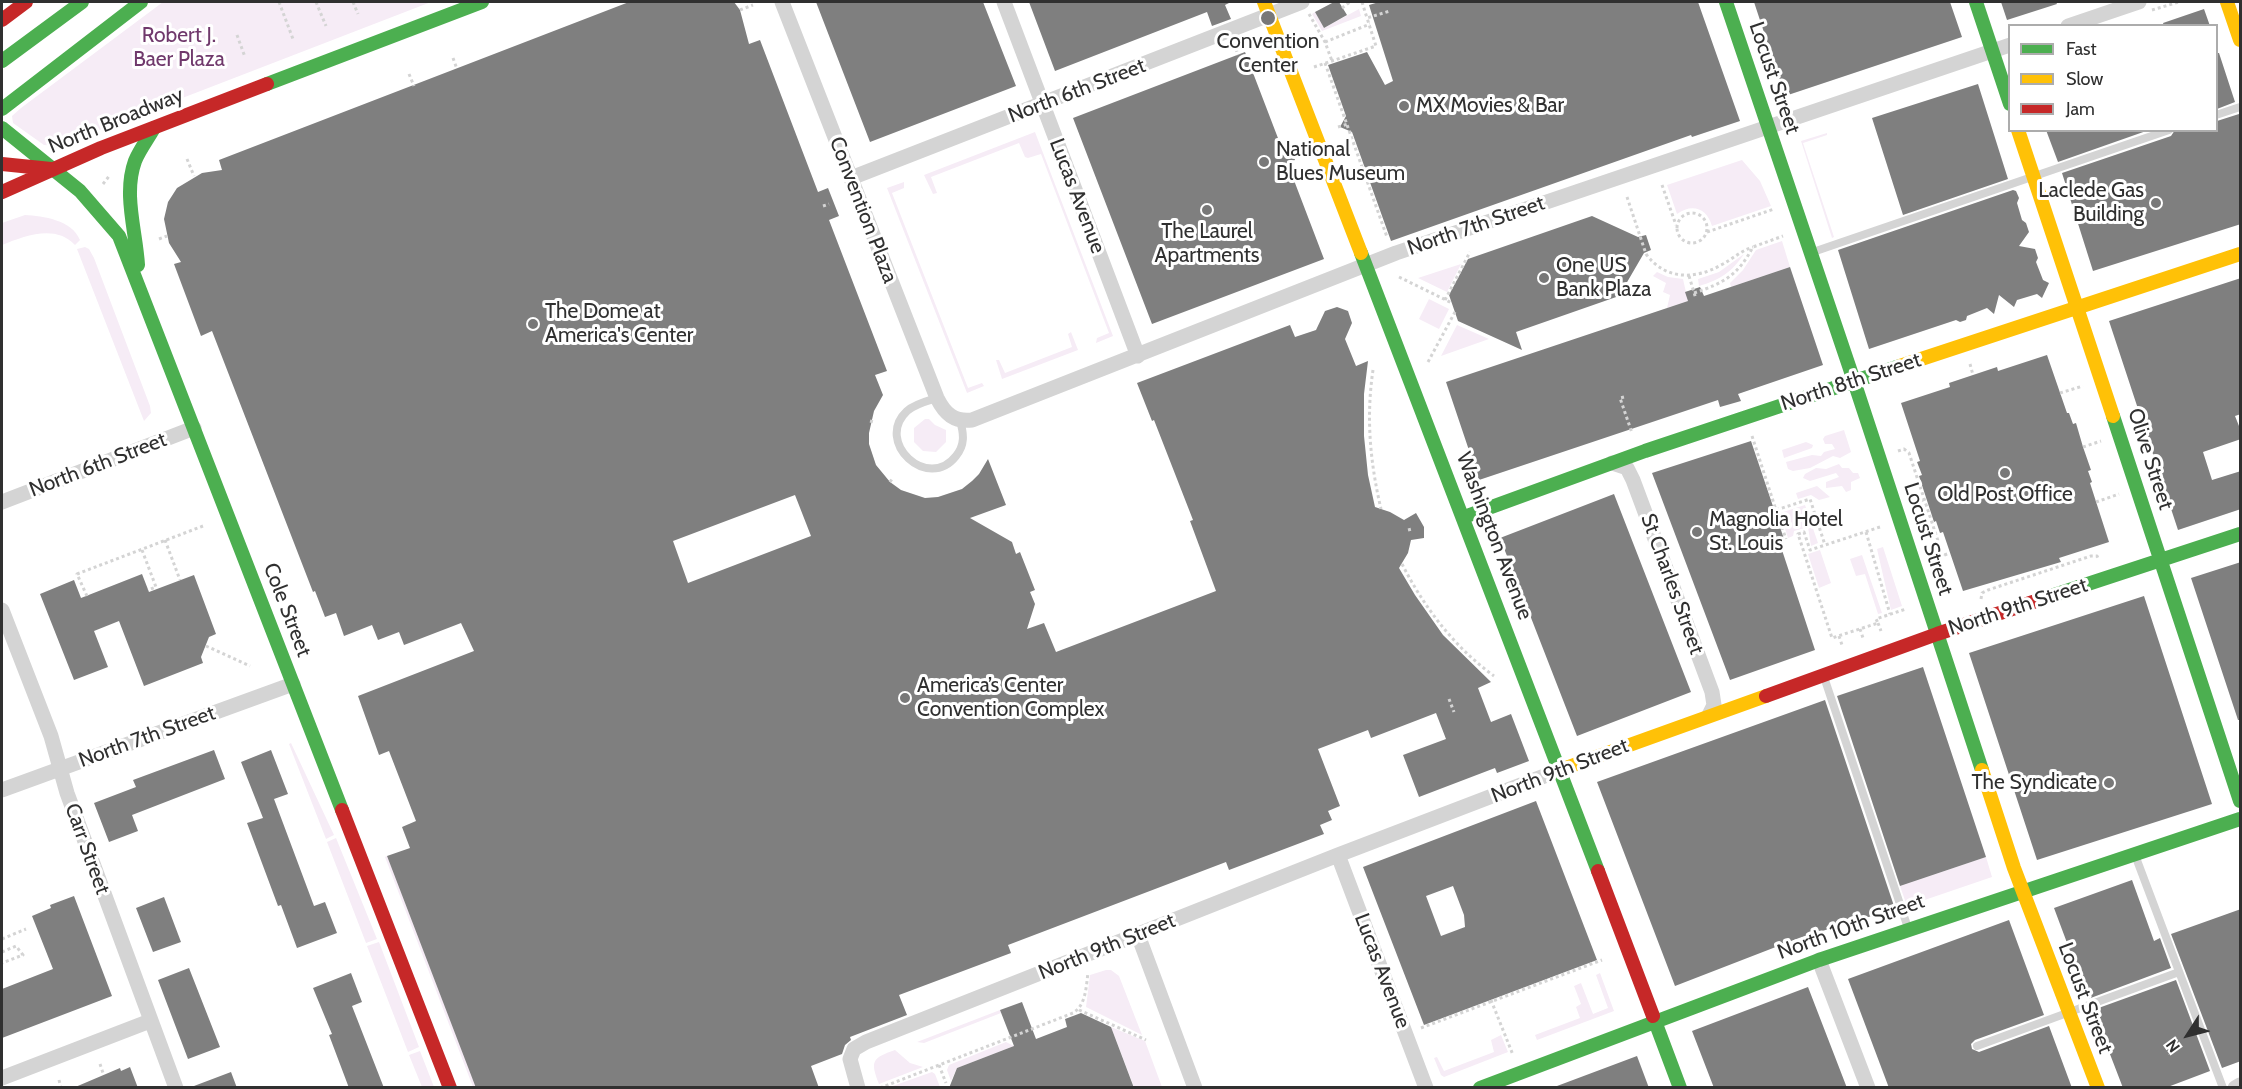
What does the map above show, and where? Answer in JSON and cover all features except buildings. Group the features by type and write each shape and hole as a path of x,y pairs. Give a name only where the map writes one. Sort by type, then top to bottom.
{"main road":[{"path":"2,20 26,2"},
{"path":"2,60 82,2"},
{"path":"2,109 141,2"},
{"name":"North Broadway","path":"2,192 154,128 482,2"},
{"name":"Locust Street","path":"1725,2 1854,381 2022,890 2097,1088"},
{"path":"1976,2 2008,98"},
{"path":"2228,2 2241,40"},
{"name":"Washington Avenue","path":"1267,9 1464,517 1680,1088"},
{"name":"Cole Street","path":"2,128 83,196 110,223 119,236 139,282 450,1088"},
{"path":"139,282 136,232 130,196 131,177 138,155 154,128"},
{"name":"Olive Street","path":"2020,132 2241,801"},
{"path":"2,165 53,169"},
{"name":"North 8th Street","path":"1464,517 1612,463 1854,381 2241,254"},
{"name":"North 9th Street","path":"1560,770 1937,634 2241,534"},
{"name":"North 10th Street","path":"1480,1088 1908,928 2241,819"}],"street":[{"name":"Convention Plaza","path":"782,2 937,398 944,411 955,418"},
{"name":"Lucas Avenue","path":"1004,2 1138,356"},
{"path":"2074,24 2139,2"},
{"name":"North 6th Street","path":"851,178 1043,104 1267,9 1305,7"},
{"name":"North 7th Street","path":"955,418 972,420 1367,265 2008,46"},
{"name":"North 6th Street","path":"2,502 194,428"},
{"name":"St Charles Street","path":"1612,463 1623,465 1631,474 1714,700 1713,710 1709,715"},
{"name":"Carr Street","path":"2,610 51,736 59,768 176,1088"},
{"name":"North 7th Street","path":"2,790 293,684"},
{"name":"North 9th Street","path":"858,1088 850,1059 854,1050 889,1033 1338,855 1560,770"},
{"name":"Lucas Avenue","path":"1338,855 1426,1088"},
{"path":"1138,935 1196,1088"},
{"path":"1819,960 1868,1088"},
{"path":"2,1078 150,1021"},
{"path":"2235,1088 2241,1085"}],"lane":[{"path":"2218,115 2241,107"},
{"path":"1810,253 2163,132"},
{"path":"937,398 915,406 901,420 897,429 897,440 906,458 924,468 934,469 953,460 960,451 963,441 955,418"},
{"path":"1823,676 1908,928"},
{"path":"2134,854 2223,1088"},
{"path":"1977,1046 2179,972"}],"path":[{"path":"279,2 293,39"},
{"path":"316,2 326,26"},
{"path":"353,2 358,14"},
{"path":"1342,8 1350,2"},
{"path":"1314,67 1376,46 1362,2"},
{"path":"740,10 753,5"},
{"path":"1305,7 1325,42 1332,61"},
{"path":"1368,18 1390,11"},
{"path":"1325,42 1370,24"},
{"path":"237,35 245,57"},
{"path":"1306,46 1311,45"},
{"path":"1236,49 1238,55"},
{"path":"453,58 457,69"},
{"path":"1249,63 1254,61"},
{"path":"1325,63 1387,237"},
{"path":"410,74 414,86"},
{"path":"1338,127 1347,124"},
{"path":"187,159 194,176"},
{"path":"1662,185 1680,237 1688,242 1697,242 1707,232 1774,209"},
{"path":"1627,197 1647,254 1657,266 1673,274 1689,276 1713,270 1740,251 1783,236"},
{"path":"823,206 829,204"},
{"path":"1677,228 1680,218 1694,213 1706,222 1707,232"},
{"path":"159,239 166,236"},
{"path":"1635,247 1642,244"},
{"path":"1694,293 1717,285 1732,276 1743,264 1753,247"},
{"path":"1445,300 1470,252"},
{"path":"1689,276 1696,299"},
{"path":"1399,277 1452,303"},
{"path":"1428,362 1455,312"},
{"path":"1970,364 1973,375"},
{"path":"1373,370 1369,428 1381,509"},
{"path":"2060,393 2085,385"},
{"path":"1623,397 1620,398 1632,433"},
{"path":"1752,436 1786,538"},
{"path":"2084,447 2103,440"},
{"path":"1898,451 1904,449 1909,453 1942,556"},
{"path":"2096,502 2120,494"},
{"path":"1776,510 1810,499 1826,545"},
{"path":"1915,503 1925,499"},
{"path":"87,596 77,574 203,526"},
{"path":"1878,623 1832,638 1798,534 1804,532 1811,548 1880,527"},
{"path":"1866,532 1890,614"},
{"path":"165,540 180,580"},
{"path":"142,550 156,586 148,590"},
{"path":"1934,559 1950,553"},
{"path":"1982,600 1981,595 1984,592 2037,572 2093,555 2097,556 2099,561"},
{"path":"1402,564 1419,594 1447,633 1479,665 1494,676"},
{"path":"2037,572 2040,580"},
{"path":"1881,631 1876,619 1906,609"},
{"path":"1860,629 1863,638"},
{"path":"1839,636 1842,645"},
{"path":"206,646 250,666"},
{"path":"1449,699 1454,712"},
{"path":"2,939 26,929"},
{"path":"2,952 15,946 23,955 2,963"},
{"path":"1421,1028 1602,960"},
{"path":"1079,1010 1085,994 1088,973"},
{"path":"1492,1001 1513,1055"},
{"path":"880,1088 1079,1010 1146,1040"},
{"path":"100,1064 103,1073"},
{"path":"939,1065 946,1083"},
{"path":"59,1080 61,1088"}],"green space":[{"name":"Robert J. Baer Plaza","path":"163,2 431,2 58,146 44,145 13,123 12,116 21,108"},
{"path":"1359,9 1361,16 1322,31 1312,14 1315,12 1324,28"},
{"path":"1035,132 1113,336 1096,343 1097,338 1109,333 1041,154 1025,157 1019,143 931,177 937,193 933,194 924,175"},
{"path":"1827,133 1827,135 1803,143 1834,237 1832,238 1801,141"},
{"path":"1742,160 1760,181 1771,206 1712,226 1707,215 1698,209 1688,209 1677,214 1667,185"},
{"path":"904,182 904,188 892,193 968,388 982,383 984,386 967,393 887,188"},
{"path":"25,215 56,220 71,228 80,240 75,245 67,239 49,233 20,238 2,245 2,223"},
{"path":"1782,241 1790,267 1731,287 1730,283 1743,270 1756,250"},
{"path":"85,247 89,249 94,258 150,406 151,413 144,421 77,249"},
{"path":"1744,254 1725,275 1699,286 1698,279 1719,272"},
{"path":"1461,264 1447,292 1418,278"},
{"path":"1657,272 1668,277 1683,279 1688,301 1667,308 1670,295 1663,292 1666,283 1653,276"},
{"path":"1429,299 1449,309 1439,329 1419,319"},
{"path":"1457,325 1489,339 1441,356"},
{"path":"1071,332 1078,350 1002,379 996,360 999,360 1005,373 1072,347 1068,334"},
{"path":"925,419 929,419 946,430 946,442 936,452 923,451 914,442 914,428"},
{"path":"1844,430 1851,452 1840,458 1833,456 1810,468 1793,471 1788,469 1786,462 1812,455 1821,456 1824,452 1835,449 1832,444 1825,444 1823,439 1825,436"},
{"path":"1806,442 1813,445 1812,448 1784,458 1782,450"},
{"path":"1839,464 1842,468 1849,468 1853,473 1858,473 1860,478 1851,482 1851,490 1846,492 1842,486 1826,488 1826,482 1839,477 1836,473 1810,481 1803,478 1805,474 1816,468 1826,469"},
{"path":"1817,486 1830,497 1819,500 1811,495 1798,499 1796,493"},
{"path":"1805,505 1818,543 1811,546 1808,527 1794,531 1793,536 1788,538 1780,513"},
{"path":"1883,547 1902,606 1891,610 1877,549"},
{"path":"1820,550 1831,583 1819,588 1808,554"},
{"path":"1862,555 1882,613 1878,614 1865,574 1856,576 1850,559"},
{"path":"291,743 334,835 326,839 289,744"},
{"path":"336,838 377,939 366,943 327,842"},
{"path":"387,856 476,1087 473,1087 385,857"},
{"path":"1986,857 1992,877 1907,906 1900,886"},
{"path":"379,942 419,1047 408,1052 367,946"},
{"path":"1111,970 1119,976 1142,1035 1086,1007 1090,975"},
{"path":"1600,973 1614,1011 1537,1040 1535,1035 1580,1018 1576,1007 1581,1004 1574,986 1581,983 1593,1014 1608,1008 1596,975"},
{"path":"1000,1010 1001,1013 924,1043 917,1042"},
{"path":"1111,1027 1145,1041 1162,1087 1134,1087"},
{"path":"1501,1035 1508,1052 1444,1077 1441,1075 1434,1058 1437,1057 1444,1071 1494,1052 1491,1040"},
{"path":"1006,1042 1014,1046 957,1068 951,1081 947,1070 949,1065"},
{"path":"895,1050 910,1063 923,1067 879,1084 874,1070 875,1061 882,1055"},
{"path":"420,1051 434,1087 422,1087 409,1055"},
{"path":"932,1072 940,1087 890,1087"}],"traffic: fast":[{"path":"2,61 82,2"},
{"path":"2,109 141,2"},
{"path":"267,84 482,2"},
{"path":"1726,2 1982,770"},
{"path":"1976,2 2008,98"},
{"path":"2,128 80,191 119,236 342,810"},
{"path":"138,265 130,186 135,161 154,128"},
{"path":"1361,253 1598,871"},
{"path":"1464,517 1645,451 1900,366"},
{"path":"2113,416 2240,801"},
{"path":"2042,599 2240,534"},
{"path":"1480,1088 1819,960 2240,819"},
{"path":"1653,1016 1680,1088"}],"traffic: slow":[{"path":"1264,2 1361,253"},
{"path":"2227,2 2240,40"},
{"path":"2019,132 2113,416"},
{"path":"1900,366 2240,254"},
{"path":"1560,770 1766,696"},
{"path":"1982,770 2014,868 2098,1088"}],"traffic: jam":[{"path":"2,20 26,2"},
{"path":"2,192 101,148 267,84"},
{"path":"2,164 51,169"},
{"path":"1766,696 2042,599"},
{"path":"342,810 450,1088"},
{"path":"1598,871 1653,1016"}],"place":[{"name":"Convention Center","path":"1268,18"},
{"name":"MX Movies & Bar","path":"1404,106"},
{"name":"National Blues Museum","path":"1264,162"},
{"name":"Laclede Gas Building","path":"2156,203"},
{"name":"The Laurel Apartments","path":"1207,210"},
{"name":"One US Bank Plaza","path":"1544,278"},
{"name":"The Dome at America's Center","path":"533,324"},
{"name":"Old Post Office","path":"2005,473"},
{"name":"Magnolia Hotel St. Louis","path":"1697,532"},
{"name":"America’s Center Convention Complex","path":"905,698"},
{"name":"The Syndicate","path":"2109,783"}]}
